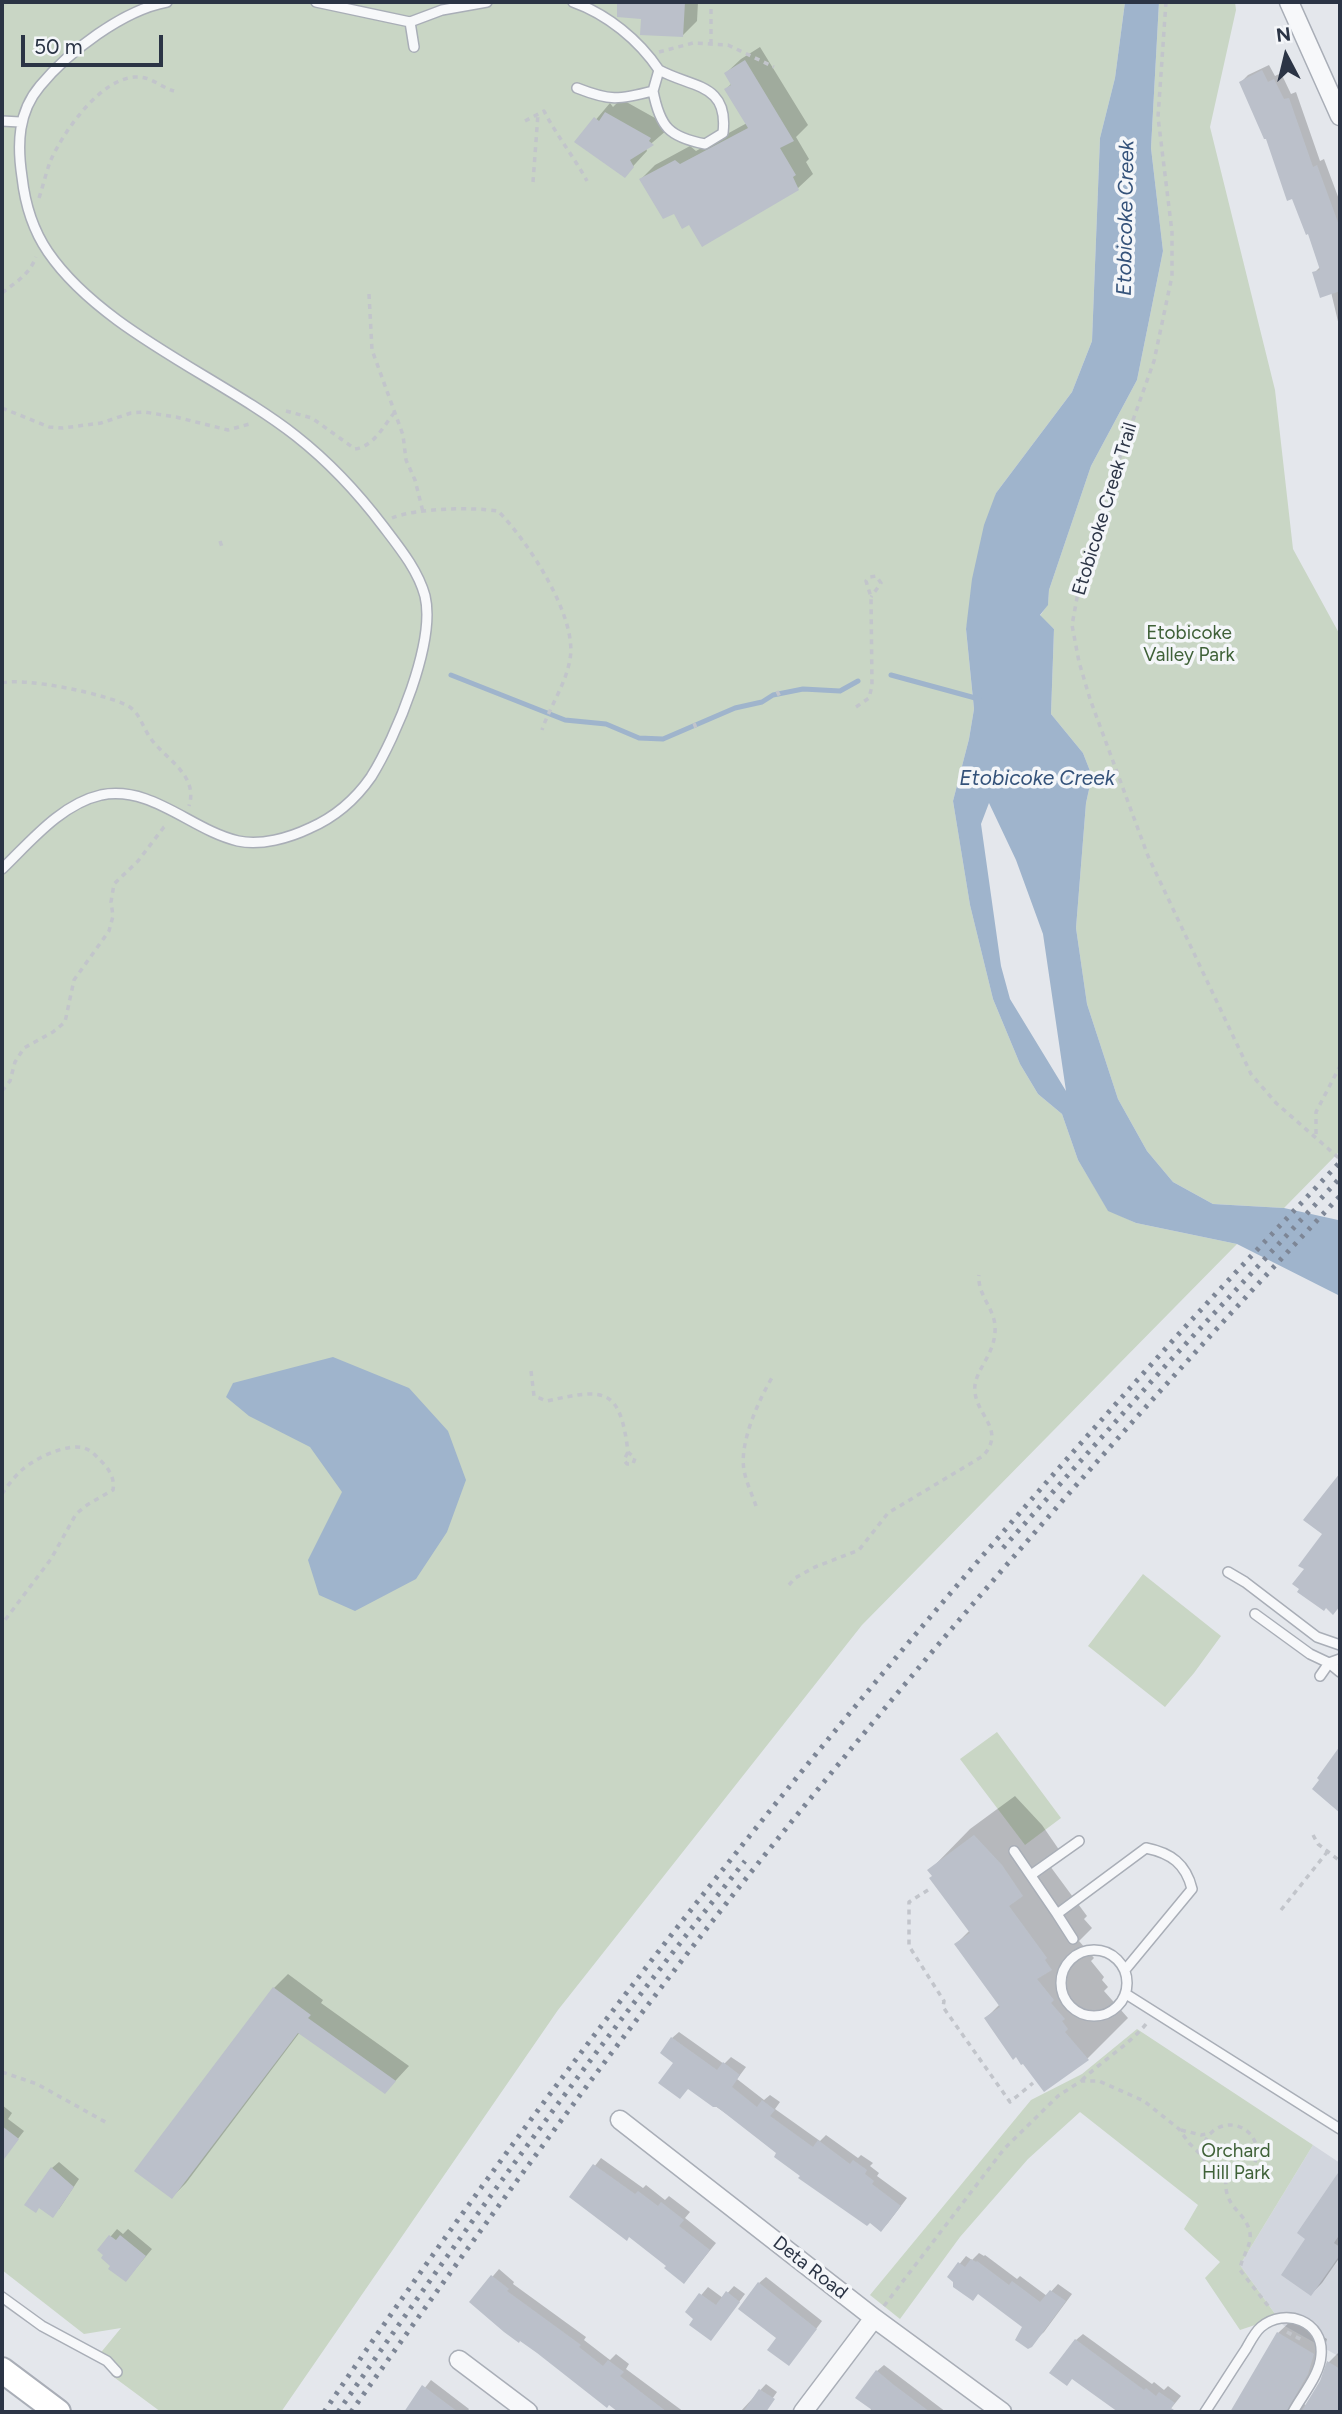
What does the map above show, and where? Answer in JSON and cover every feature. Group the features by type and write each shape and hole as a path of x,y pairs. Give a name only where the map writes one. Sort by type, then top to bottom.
{"main road":[{"path":"2,2371 58,2412"}],"street":[{"path":"1289,2 1340,116"},
{"name":"Deta Road","path":"620,2120 874,2318 1002,2412"},
{"path":"803,2412 874,2318"},
{"path":"459,2360 528,2412"}],"lane":[{"path":"2,869 58,817 77,804 98,796 121,793 140,796 240,842 264,842 304,831 328,820 343,809 368,781 400,719 422,650 426,623 425,596 412,566 349,485 297,436 150,341 92,299 64,272 33,224 26,203 19,153 20,122 33,94 53,69 75,51 130,16 167,2"},
{"path":"316,2 410,22 442,10 487,2"},
{"path":"573,2 590,8 645,49 659,70 710,89 721,105 723,133 705,144 686,140 669,132 657,114 653,91 659,70"},
{"path":"410,22 414,47"},
{"path":"577,88 606,99 653,91"},
{"path":"2,121 20,122"},
{"path":"1228,1572 1317,1637 1340,1645"},
{"path":"1255,1614 1340,1672"},
{"path":"1320,1676 1329,1663 1340,1659"},
{"path":"1031,1875 1079,1841"},
{"path":"1057,1914 1146,1848 1161,1851 1180,1863 1188,1875 1192,1889 1125,1970"},
{"path":"1014,1851 1073,1939"},
{"path":"1084,1951 1108,1953 1118,1960 1125,1970 1128,1981 1126,1994 1119,2005 1098,2016 1075,2010 1066,2001 1061,1990 1061,1977 1065,1966 1073,1957 1084,1951"},
{"path":"1126,1994 1340,2129"},
{"path":"2,2297 43,2326 107,2361 117,2372"},
{"path":"1205,2412 1259,2328 1276,2318 1297,2318 1310,2326 1320,2342 1322,2352 1318,2368 1293,2412"}],"path":[{"path":"711,2 711,44"},
{"name":"Etobicoke Creek Trail","path":"1166,2 1158,117 1172,232 1172,276 1154,361 1082,571 1073,612 1074,642 1090,699 1148,856 1251,1074 1276,1103 1340,1159"},
{"path":"649,54 693,43 727,45 774,67"},
{"path":"33,224 50,162 67,131 89,104 119,79 146,77 174,91"},
{"path":"525,121 544,111 587,181"},
{"path":"533,182 538,114"},
{"path":"2,293 33,266 38,252 39,235"},
{"path":"369,294 372,350 403,435 406,460 415,480 423,512"},
{"path":"2,408 49,427 101,423 131,413 176,417 228,430 282,411 302,414 355,449 363,448 372,442 394,413"},
{"path":"381,524 397,516 477,508 498,511 521,538 547,578 571,643 567,670 543,727"},
{"path":"220,541 223,550"},
{"path":"856,706 869,698 872,686 871,597 866,581 876,576 881,583 871,597"},
{"path":"2,683 17,681 47,685 117,701 130,707 137,714 149,737 185,775 191,796 190,805 182,817 164,827 138,861 114,884 111,902 113,916 109,931 74,980 65,1022 24,1048 15,1062 10,1081 2,1091"},
{"path":"777,691 780,697"},
{"path":"694,723 697,731"},
{"path":"1316,1136 1316,1112 1340,1066"},
{"path":"789,1586 795,1578 815,1567 859,1550 888,1513 972,1463 989,1449 992,1429 977,1400 975,1384 995,1341 995,1321 978,1284 979,1275"},
{"path":"531,1371 534,1396 540,1400 595,1393 610,1398 622,1419 628,1452"},
{"path":"757,1506 743,1467 745,1450 756,1408 773,1377"},
{"path":"2,1494 25,1467 53,1453 79,1447 86,1448 102,1462 109,1470 114,1484 113,1490 76,1514 58,1550 2,1624"},
{"path":"1313,1835 1318,1844 1340,1861"},
{"path":"1281,1910 1328,1851"},
{"path":"928,1890 909,1902 909,1946 944,2001 943,2007 1010,2102 1033,2083"},
{"path":"874,2318 1004,2149 1058,2096 1081,2081 1137,2035 1155,2013"},
{"path":"2,2072 37,2084 109,2124"},
{"path":"1081,2081 1099,2081 1144,2101 1179,2129 1213,2173 1226,2179 1236,2178 1250,2170 1257,2153 1255,2144 1244,2130 1236,2126 1201,2135 1179,2129"},
{"path":"1204,2158 1206,2140 1212,2132"},
{"path":"1226,2179 1225,2192 1250,2232 1240,2270 1276,2318"}],"shaded area":[{"path":"1313,2145 1340,2163 1340,2357 1283,2325 1240,2265"}],"green space":[{"path":"2,2 1125,2 1115,78 1100,138 1092,341 1072,392 996,493 966,629 974,709 953,801 970,905 993,999 1020,1064 1038,1094 1062,1114 1078,1160 1108,1210 1136,1223 1237,1244 862,1625 558,2010 281,2412 161,2412 111,2375 116,2373 98,2356 121,2328 84,2334 2,2270"},
{"name":"Etobicoke Valley Park","path":"1159,2 1235,2 1236,10 1210,127 1275,390 1293,549 1340,635 1340,1151 1284,1208 1213,1204 1173,1182 1147,1151 1118,1099 1087,1004 1076,928 1086,803 1092,776 1083,753 1051,714 1054,629 1040,616 1048,604 1049,590 1091,466 1137,380 1163,251 1151,148"},
{"path":"1143,1574 1221,1636 1165,1707 1088,1646"},
{"path":"997,1732 1061,1818 1025,1845 960,1759"},
{"name":"Orchard Hill Park","path":"1137,2029 1313,2145 1240,2265 1283,2325 1276,2318 1240,2330 1205,2278 1220,2262 1184,2229 1198,2205 1080,2112 1028,2159 960,2237 900,2319 870,2295 1031,2100 1082,2074"}],"water":[{"name":"Etobicoke Creek","path":"1125,2 1159,2 1151,148 1163,251 1137,380 1091,466 1049,590 1048,605 1040,615 1054,629 1051,714 1083,753 1092,776 1086,803 1076,928 1087,1004 1118,1099 1147,1151 1173,1182 1213,1204 1284,1208 1338,1220 1340,1296 1237,1244 1136,1223 1108,1211 1078,1160 1062,1114 1038,1094 1020,1064 993,999 970,905 953,801 974,709 966,629 972,579 984,525 996,493 1072,392 1092,341 1100,138 1115,78","holes":["989,803 1016,860 1043,934 1066,1091 1010,999 1001,966 981,824"]},
{"path":"333,1357 409,1388 448,1431 466,1480 447,1532 416,1579 355,1611 319,1595 308,1560 342,1492 310,1447 249,1416 226,1397 233,1383"}],"building":[{"path":"617,2 685,2 683,37 640,35 641,19 617,17"},
{"path":"745,60 794,141 780,148 796,175 793,177 799,190 702,247 689,225 682,229 674,214 663,219 639,179 675,160 680,164 748,128 724,89 731,85 724,73"},
{"path":"1262,70 1268,82 1274,79 1284,99 1289,98 1313,167 1317,165 1340,228 1340,291 1320,298 1312,272 1320,270 1308,234 1306,235 1292,199 1287,201 1266,139 1239,82"},
{"path":"605,112 651,138 649,141 654,145 630,160 634,167 625,178 574,142 594,117 599,121"},
{"path":"1340,1473 1340,1606 1333,1615 1326,1608 1324,1611 1297,1592 1299,1589 1292,1584 1304,1569 1298,1566 1322,1534 1303,1520"},
{"path":"1340,1746 1340,1813 1312,1789"},
{"path":"974,1835 1002,1865 1023,1896 1009,1906 1047,1958 1045,1960 1052,1970 1037,1979 1054,2000 1051,2003 1065,2019 1062,2021 1068,2029 1065,2032 1089,2060 1044,2092 1023,2064 1021,2065 1016,2057 1013,2060 984,2018 1000,2007 954,1944 970,1933 929,1878 932,1876 927,1870"},
{"path":"273,1987 311,2015 308,2018 396,2081 385,2094 298,2033 172,2199 134,2171"},
{"path":"671,2037 717,2070 723,2062 740,2075 732,2087 757,2107 762,2100 775,2110 770,2116 813,2147 818,2140 850,2164 853,2160 867,2170 865,2174 874,2181 872,2184 901,2206 881,2232 870,2223 867,2226 798,2178 800,2176 774,2157 776,2153 717,2107 713,2107 688,2089 680,2099 658,2083 673,2063 660,2053"},
{"path":"2,2126 19,2139 2,2162"},
{"path":"593,2164 635,2194 638,2191 658,2206 661,2202 684,2220 679,2226 710,2250 684,2284 629,2237 627,2241 569,2197"},
{"path":"51,2167 74,2187 53,2218 39,2208 36,2213 24,2205"},
{"path":"1340,2170 1340,2234 1334,2243 1340,2247 1340,2255 1311,2296 1281,2275 1305,2239 1297,2233"},
{"path":"109,2235 116,2240 120,2235 146,2256 126,2282 108,2269 110,2266 97,2250"},
{"path":"971,2259 1009,2285 1012,2281 1040,2302 1050,2290 1066,2301 1032,2347 1028,2349 1015,2340 1022,2327 978,2294 973,2301 953,2287 953,2282 947,2277 958,2262 965,2267"},
{"path":"491,2275 509,2289 507,2291 581,2345 579,2347 603,2366 608,2360 624,2372 620,2376 667,2412 618,2412 609,2405 607,2408 537,2353 504,2332 469,2302"},
{"path":"758,2282 817,2329 789,2366 767,2350 776,2338 738,2309"},
{"path":"726,2291 740,2302 711,2341 689,2325 693,2319 685,2312 699,2293 716,2305"},
{"path":"1277,2332 1314,2354 1308,2374 1286,2412 1230,2412"},
{"path":"1075,2339 1144,2390 1146,2388 1156,2396 1159,2392 1175,2403 1171,2408 1177,2412 1118,2412 1072,2379 1067,2386 1049,2373"},
{"path":"1327,2361 1340,2369 1340,2412 1301,2412 1320,2381"},
{"path":"876,2370 930,2412 875,2412 855,2398"},
{"path":"422,2385 458,2412 404,2412"},
{"path":"759,2389 775,2399 766,2412 743,2412"}],"waterway":[{"path":"451,675 565,720 606,724 639,738 663,739 735,708 762,702 773,695 803,689 840,691 858,681"},
{"path":"891,675 979,699"}],"railway":[{"path":"324,2412 419,2274 619,2003 828,1739 1046,1482 1180,1332 1340,1162"},
{"path":"1003,1548 1167,1364 1340,1178"},
{"path":"351,2412 591,2081 690,1950 812,1797 958,1621 1108,1449 1340,1196"},
{"path":"338,2412 537,2133 639,1996 745,1861"}]}
